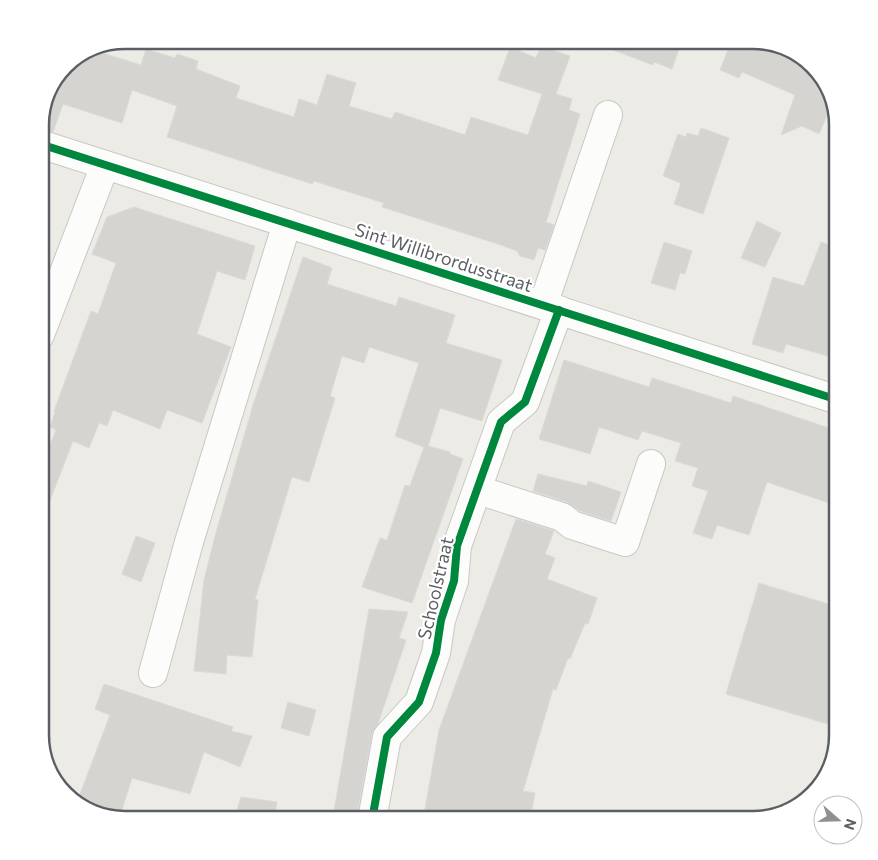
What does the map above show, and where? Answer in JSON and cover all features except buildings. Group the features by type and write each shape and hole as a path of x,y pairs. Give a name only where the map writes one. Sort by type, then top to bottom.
{"street":[{"name":"Sint Willibrordusstraat","path":"551,307 608,115"},
{"name":"Sint Willibrordusstraat","path":"49,147 829,397"},
{"path":"49,311 105,165"},
{"path":"153,673 188,542 287,223"},
{"name":"Schoolstraat","path":"374,811 388,737 419,702 436,653 440,620 454,581 457,546 501,422 525,402 551,307"},
{"path":"478,490 562,517 572,525 625,542 651,464"}],"cycle path":[{"path":"49,147 829,397"},
{"path":"374,811 387,737 419,702 436,653 441,620 454,581 457,546 501,422 525,402 559,310"}]}
